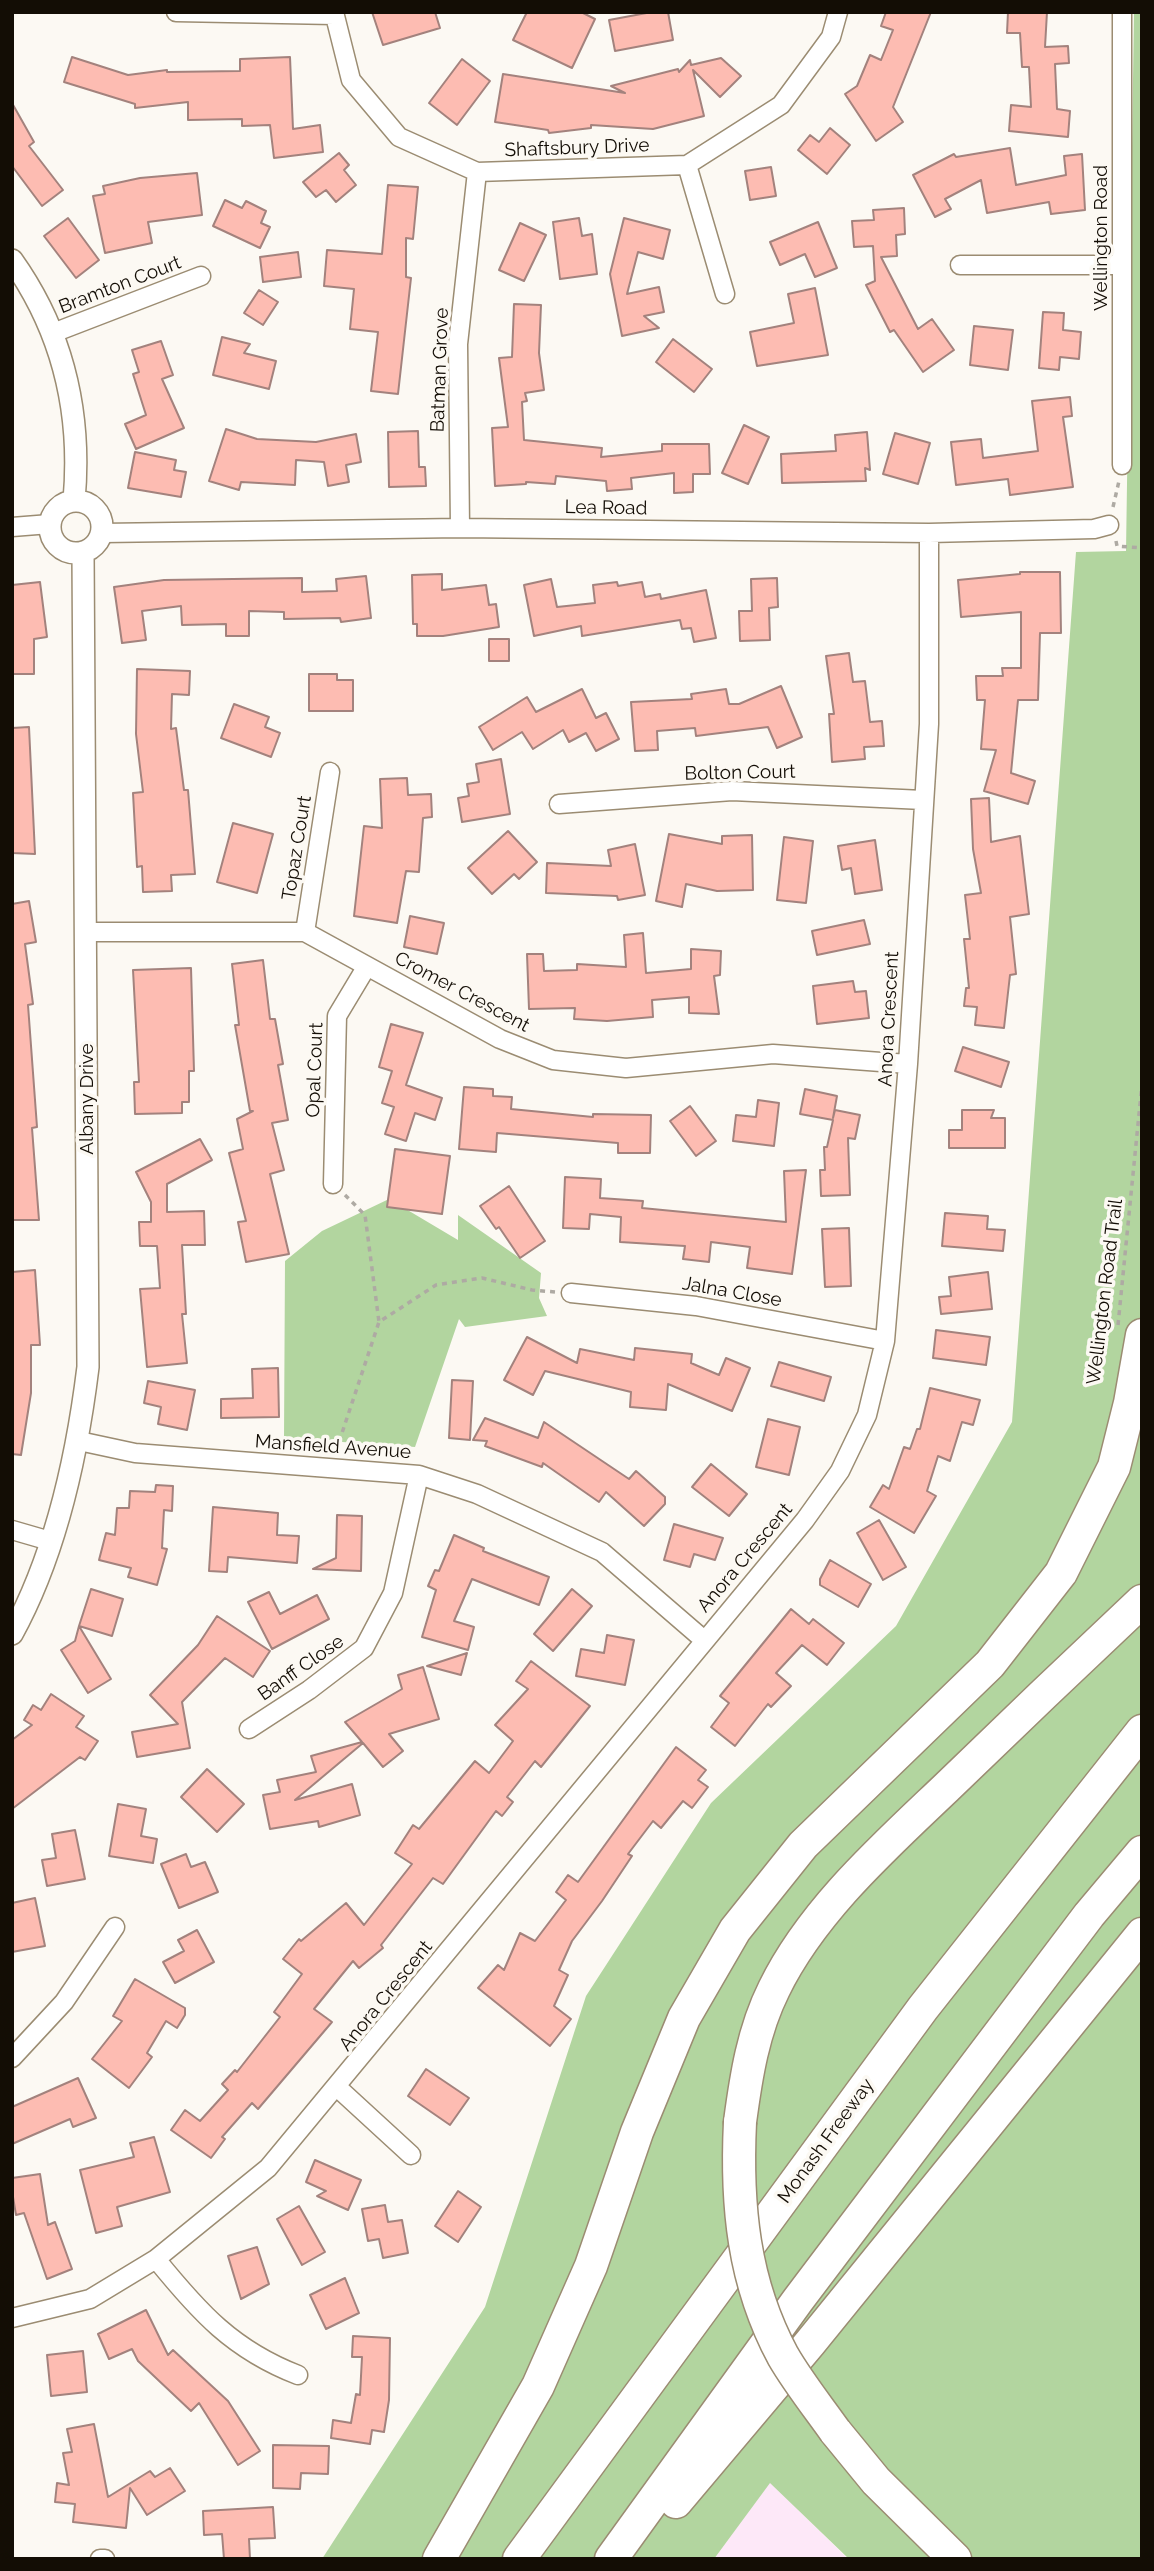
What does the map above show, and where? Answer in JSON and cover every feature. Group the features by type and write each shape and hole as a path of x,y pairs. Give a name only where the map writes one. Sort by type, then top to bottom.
{"highway":[{"path":"439,2559 538,2386 590,2266 637,2133 684,2018 735,1930 803,1845 990,1664 1061,1573 1114,1467 1130,1403 1129,1332"},
{"path":"956,2559 876,2481 835,2431 783,2356 756,2289 742,2233 737,2185 746,2072 759,2025 774,1988 831,1905 904,1828 1142,1601"},
{"name":"Monash Freeway","path":"519,2559 923,2008 1142,1731"},
{"path":"611,2559 806,2289 1089,1916 1142,1852"},
{"path":"627,2559 810,2343 1142,1934"}],"street":[{"path":"176,12 334,14"},
{"path":"726,295 687,165 781,105 831,37 838,12"},
{"name":"Wellington Road","path":"1122,12 1122,464"},
{"name":"Shaftsbury Drive","path":"334,14 351,80 400,137 477,172 687,165"},
{"name":"Batman Grove","path":"460,527 458,344 477,172"},
{"path":"12,260 26,280 53,333 72,404 78,454 74,501"},
{"path":"960,265 1122,265"},
{"name":"Bramton Court","path":"53,333 201,276"},
{"path":"74,501 83,502 97,513 102,533 92,548 74,553 58,546 52,538 50,524 58,508 74,501"},
{"path":"12,527 50,524"},
{"name":"Lea Road","path":"102,533 460,527 929,533 1094,529 1110,525"},
{"name":"Anora Crescent","path":"12,2318 90,2299 156,2259 268,2168 338,2088 805,1520 840,1471 867,1415 886,1341 908,1064 929,724 929,533"},
{"name":"Albany Drive","path":"12,1634 24,1612 50,1541 79,1441 88,1367 83,552"},
{"name":"Topaz Court","path":"305,932 330,772"},
{"name":"Bolton Court","path":"559,804 732,791 923,800"},
{"name":"Cromer Crescent","path":"86,932 305,932 500,1039 553,1060 626,1068 773,1054 908,1064"},
{"name":"Opal Court","path":"333,1184 337,1016 368,966"},
{"name":"Jalna Close","path":"571,1293 696,1306 886,1341"},
{"name":"Mansfield Avenue","path":"79,1441 135,1453 419,1475 477,1494 602,1552 704,1640"},
{"name":"Banff Close","path":"249,1729 309,1690 364,1648 393,1593 419,1475"},
{"path":"12,1530 50,1541"},
{"path":"12,2058 64,2002 115,1927"},
{"path":"338,2088 411,2155"},
{"path":"156,2259 196,2308 226,2334 263,2361 298,2375"}],"path":[{"path":"1122,464 1110,525 1117,546 1142,548"},
{"name":"Wellington Road Trail","path":"1129,1332 1142,1084"},
{"path":"330,1468 379,1322 365,1215 333,1184"},
{"path":"379,1322 436,1285 482,1278 532,1290 571,1293"}],"shaded area":[{"path":"770,2482 848,2559 714,2559"}],"green space":[{"path":"1134,12 1142,12 1142,2559 849,2559 770,2483 714,2559 322,2559 485,2307 586,1996 711,1803 896,1626 1012,1422 1076,552 1126,551"},
{"path":"389,1199 458,1240 458,1215 541,1273 539,1298 547,1316 465,1327 459,1319 415,1447 284,1438 285,1261 322,1231"}],"building":[{"path":"372,12 435,12 440,28 383,45"},
{"path":"527,12 581,12 595,19 572,68 513,40"},
{"path":"652,12 668,12 673,40 615,51 609,20"},
{"path":"886,12 931,12 893,107 903,122 876,141 845,94 857,86 870,55 881,60 893,30 881,26"},
{"path":"1008,12 1047,12 1045,47 1068,46 1069,63 1055,64 1057,109 1070,111 1068,137 1009,131 1011,105 1031,107 1029,67 1022,67 1020,33 1007,33"},
{"path":"72,57 128,75 167,70 240,71 240,59 290,57 293,129 320,125 323,152 274,158 270,125 242,126 242,119 188,120 188,102 135,108 135,104 64,82"},
{"path":"721,58 741,76 720,97 693,70 704,116 653,129 591,125 591,128 549,133 548,130 495,122 503,74 625,93 611,86 678,69 679,72 690,60 691,65"},
{"path":"462,59 490,81 457,125 429,103"},
{"path":"12,103 34,142 29,146 63,190 42,206 12,166"},
{"path":"830,128 850,145 827,174 798,150 810,135 819,142"},
{"path":"1010,148 1016,185 1066,175 1064,156 1082,154 1085,210 1051,214 1049,202 987,213 981,180 945,199 951,209 935,217 913,175 954,154 956,157"},
{"path":"339,153 349,165 344,170 356,185 336,202 326,190 316,197 303,182"},
{"path":"771,167 776,196 750,200 745,171"},
{"path":"197,173 202,215 148,222 152,243 105,253 93,196 105,194 103,186 140,178"},
{"path":"388,185 418,187 413,239 406,238 406,277 411,278 398,394 371,391 378,332 350,329 354,289 324,286 327,250 382,254"},
{"path":"225,200 242,208 246,201 266,211 261,223 270,227 260,248 213,226"},
{"path":"904,208 905,234 896,235 897,256 881,257 918,329 932,319 954,350 923,372 894,330 890,332 866,285 875,281 873,246 854,247 852,221 874,220 873,210"},
{"path":"68,218 99,260 76,278 44,236"},
{"path":"579,218 582,236 592,234 597,274 560,279 553,222"},
{"path":"624,218 670,230 663,259 638,252 627,294 659,287 664,312 644,316 659,328 622,336 610,274"},
{"path":"818,222 837,268 815,277 805,254 780,265 770,242"},
{"path":"520,223 546,235 524,281 499,270"},
{"path":"298,252 301,277 263,282 260,257"},
{"path":"815,288 828,355 757,366 750,332 794,323 788,294"},
{"path":"259,290 278,302 263,325 244,313"},
{"path":"514,304 541,305 539,353 544,390 525,393 527,401 522,402 524,440 602,448 601,457 662,451 662,444 709,444 710,474 693,474 693,492 674,493 674,473 631,478 632,489 607,491 606,481 556,476 555,484 526,482 495,486 492,428 508,427 499,358 512,357"},
{"path":"1043,312 1064,313 1063,330 1081,332 1079,359 1060,357 1059,370 1039,368"},
{"path":"974,326 1013,330 1008,370 970,365"},
{"path":"222,337 250,344 244,353 276,361 269,389 213,375"},
{"path":"673,339 712,369 694,392 656,362"},
{"path":"161,341 173,375 162,379 184,428 136,449 125,424 146,415 133,374 139,372 132,350"},
{"path":"1070,397 1072,416 1063,417 1073,487 1010,495 1008,479 956,485 951,442 981,439 983,458 1038,451 1032,401"},
{"path":"744,425 769,437 748,484 722,473"},
{"path":"226,429 257,439 316,442 356,434 361,462 346,465 349,482 328,486 324,462 296,460 295,485 241,482 239,490 209,481"},
{"path":"418,431 419,467 425,467 426,486 389,487 388,432"},
{"path":"867,432 870,470 865,468 866,481 782,483 781,454 836,451 835,435"},
{"path":"895,433 930,443 918,484 883,474"},
{"path":"135,452 176,460 174,470 186,472 181,497 128,488"},
{"path":"1020,572 1060,572 1061,633 1040,633 1038,700 1018,700 1011,773 1035,781 1028,804 984,791 996,750 981,749 985,700 977,700 976,676 1003,676 1002,668 1021,668 1021,612 961,617 958,580"},
{"path":"442,574 442,590 486,585 489,605 496,604 499,627 443,636 417,636 417,624 413,624 412,575"},
{"path":"366,576 371,618 341,622 340,618 284,619 284,612 249,611 249,636 226,636 226,624 182,625 181,606 142,611 146,640 122,643 114,587 164,580 302,578 302,592 337,591 336,579"},
{"path":"777,578 778,607 769,608 770,640 740,641 739,611 752,611 751,579"},
{"path":"551,579 557,607 595,603 593,585 617,582 618,586 642,582 645,597 660,594 661,599 706,590 716,638 694,642 691,628 682,629 680,620 582,636 581,626 534,636 524,585"},
{"path":"40,582 47,637 34,639 34,674 12,674 12,585"},
{"path":"489,639 509,639 509,661 489,661"},
{"path":"849,653 853,682 865,681 870,722 882,721 884,746 864,747 865,759 832,762 829,714 834,714 826,656"},
{"path":"137,669 190,671 189,695 172,694 171,729 176,728 184,790 188,790 195,874 171,875 172,891 143,892 142,866 137,867 133,793 143,792 136,734"},
{"path":"309,674 337,674 337,680 353,680 353,711 309,711"},
{"path":"781,686 802,737 777,748 768,727 696,736 695,728 657,731 658,750 635,751 631,702 692,699 691,694 726,689 729,704 739,704"},
{"path":"582,689 596,718 606,713 619,739 596,751 586,733 569,742 563,730 533,749 522,732 493,750 479,727 527,697 536,712"},
{"path":"234,704 269,717 265,727 280,733 271,757 221,738"},
{"path":"29,727 35,854 12,853 12,728"},
{"path":"501,759 510,814 462,822 458,798 469,796 467,784 479,782 476,764"},
{"path":"407,778 408,795 431,794 432,817 423,818 419,872 406,871 397,923 354,916 364,826 382,828 380,779"},
{"path":"989,798 991,842 1020,836 1029,914 1010,917 1016,974 1010,975 1004,1028 975,1025 977,1007 964,1006 966,988 969,988 964,939 970,939 965,895 981,893 973,849 971,799"},
{"path":"233,823 273,834 257,893 217,882"},
{"path":"508,831 537,862 519,879 514,874 492,894 468,868"},
{"path":"669,834 722,844 722,836 752,835 753,890 717,891 686,884 682,907 656,901"},
{"path":"784,837 813,841 806,903 777,900"},
{"path":"875,840 882,890 855,894 851,868 842,870 838,846"},
{"path":"635,844 645,895 618,900 617,896 546,893 547,863 611,866 608,850"},
{"path":"29,901 36,942 25,944 33,1004 28,1005 37,1127 32,1128 39,1220 12,1220 12,904"},
{"path":"410,916 444,923 437,954 404,947"},
{"path":"864,920 870,944 817,955 812,931"},
{"path":"643,933 646,973 691,969 691,949 721,951 720,975 714,976 719,1014 689,1013 689,997 652,1000 653,1017 607,1021 574,1019 575,1008 529,1009 527,954 543,954 544,971 577,970 577,964 626,967 624,935"},
{"path":"263,960 270,1019 275,1019 283,1064 278,1065 288,1120 272,1123 284,1170 270,1174 289,1254 246,1262 238,1222 246,1221 229,1153 243,1149 237,1119 253,1111 250,1111 235,1025 239,1025 232,964"},
{"path":"191,968 194,1071 189,1071 189,1102 182,1102 182,1113 135,1114 134,1082 139,1082 133,970"},
{"path":"853,981 855,992 866,991 869,1018 817,1024 813,986"},
{"path":"391,1024 423,1033 406,1085 442,1098 435,1120 415,1113 406,1141 385,1134 394,1107 382,1103 392,1071 379,1067"},
{"path":"963,1047 1009,1062 1001,1087 955,1071"},
{"path":"464,1087 493,1089 493,1096 512,1097 511,1109 593,1117 593,1114 651,1115 650,1153 618,1153 618,1143 497,1133 496,1152 459,1149"},
{"path":"805,1089 837,1096 833,1118 835,1110 860,1115 855,1139 848,1138 850,1195 821,1196 820,1170 825,1170 824,1147 827,1147 833,1120 800,1114"},
{"path":"758,1100 779,1103 774,1146 733,1141 736,1115 756,1117"},
{"path":"690,1106 716,1141 696,1156 670,1121"},
{"path":"962,1110 994,1110 991,1118 1005,1118 1005,1148 949,1148 949,1130 962,1130"},
{"path":"200,1139 212,1160 167,1184 167,1212 204,1211 205,1245 182,1245 186,1314 182,1314 187,1363 147,1367 140,1289 160,1288 157,1246 140,1246 139,1222 151,1222 151,1202 136,1172"},
{"path":"395,1149 450,1156 442,1214 387,1207"},
{"path":"806,1170 792,1274 747,1268 750,1247 711,1242 709,1262 683,1259 685,1246 620,1242 621,1217 590,1214 589,1229 563,1228 565,1177 601,1179 600,1198 643,1201 642,1208 786,1222 784,1171"},
{"path":"509,1186 545,1241 520,1258 499,1227 496,1229 480,1206"},
{"path":"945,1213 988,1216 987,1229 1005,1230 1003,1251 942,1246"},
{"path":"849,1228 851,1286 825,1287 822,1229"},
{"path":"35,1270 40,1345 31,1345 31,1393 21,1455 12,1454 12,1272"},
{"path":"988,1272 992,1309 941,1314 939,1297 951,1296 949,1277"},
{"path":"936,1330 990,1337 986,1365 933,1358"},
{"path":"527,1337 577,1363 580,1349 634,1360 635,1348 692,1354 691,1363 719,1375 726,1358 750,1368 732,1411 668,1384 666,1410 630,1407 631,1392 545,1371 533,1395 504,1380"},
{"path":"779,1362 831,1377 824,1401 771,1386"},
{"path":"278,1368 279,1417 221,1418 221,1399 253,1398 252,1369"},
{"path":"452,1380 473,1381 470,1440 449,1438"},
{"path":"148,1381 195,1390 187,1430 158,1424 161,1407 144,1403"},
{"path":"930,1388 980,1400 973,1425 962,1422 950,1461 938,1456 927,1491 936,1496 914,1533 870,1507 883,1485 889,1489 904,1447 910,1449 917,1429 920,1429"},
{"path":"485,1418 538,1438 544,1422 629,1479 636,1471 665,1497 665,1504 644,1526 606,1492 599,1502 543,1463 542,1467 485,1446 487,1441 473,1440"},
{"path":"768,1419 800,1427 789,1475 756,1467"},
{"path":"711,1464 747,1494 729,1516 692,1487"},
{"path":"156,1485 173,1486 172,1511 164,1510 162,1548 167,1549 157,1585 128,1577 131,1568 99,1560 106,1533 115,1535 117,1508 129,1508 130,1491 155,1492"},
{"path":"213,1507 278,1513 277,1535 299,1536 297,1563 228,1557 227,1572 209,1571"},
{"path":"337,1515 362,1516 361,1571 313,1569 336,1558"},
{"path":"879,1520 906,1567 883,1580 857,1533"},
{"path":"674,1524 723,1538 715,1560 694,1554 690,1567 664,1560"},
{"path":"454,1535 484,1548 483,1551 549,1577 539,1605 472,1579 454,1621 474,1627 468,1650 422,1637 436,1590 428,1586 435,1570 439,1571"},
{"path":"830,1560 871,1584 858,1607 820,1585 820,1579"},
{"path":"91,1589 123,1599 112,1636 79,1626"},
{"path":"572,1589 592,1606 553,1651 534,1634"},
{"path":"269,1592 280,1614 317,1595 329,1619 272,1649 248,1602"},
{"path":"791,1609 809,1624 813,1619 844,1643 827,1665 802,1645 776,1673 791,1686 771,1707 768,1704 735,1746 711,1727 729,1703 720,1696"},
{"path":"217,1616 270,1651 253,1677 225,1658 182,1702 190,1748 137,1757 132,1732 178,1724 150,1695 198,1645"},
{"path":"79,1626 111,1679 88,1693 61,1650 75,1641"},
{"path":"607,1635 634,1640 625,1685 576,1676 581,1649 604,1653"},
{"path":"467,1653 461,1675 427,1666"},
{"path":"531,1661 590,1706 541,1767 535,1761 507,1797 513,1802 502,1816 496,1811 443,1884 433,1878 381,1945 383,1948 359,1968 353,1961 314,2009 332,2022 258,2109 252,2103 222,2137 225,2139 211,2158 171,2130 185,2110 200,2121 228,2090 222,2084 235,2070 237,2072 280,2017 274,2012 302,1974 283,1959 299,1939 301,1941 346,1903 364,1925 412,1864 395,1853 413,1825 419,1829 475,1761 489,1773 513,1741 495,1725 528,1689 516,1681"},
{"path":"423,1667 439,1719 389,1734 403,1751 383,1767 363,1743 295,1800 352,1784 360,1815 319,1827 318,1821 270,1829 263,1795 280,1792 277,1780 316,1772 311,1756 362,1742 345,1722 402,1689 398,1675"},
{"path":"51,1694 84,1716 76,1727 98,1741 85,1760 80,1757 12,1809 12,1740 32,1725 24,1720 33,1705 41,1710"},
{"path":"676,1747 706,1770 698,1780 708,1787 692,1808 683,1801 661,1828 653,1821 628,1854 632,1856 602,1901 572,1941 559,1970 568,1975 554,2006 571,2019 550,2046 478,1988 498,1965 504,1970 520,1933 535,1941 566,1900 556,1892 568,1875 578,1882"},
{"path":"207,1769 244,1804 217,1832 181,1797"},
{"path":"118,1804 146,1809 141,1836 157,1839 153,1863 109,1856"},
{"path":"75,1830 85,1879 47,1886 42,1860 56,1858 52,1834"},
{"path":"186,1854 191,1867 205,1862 218,1892 179,1908 161,1864"},
{"path":"35,1898 45,1946 12,1952 12,1903"},
{"path":"197,1930 214,1962 175,1983 163,1962 184,1951 178,1940"},
{"path":"135,1979 185,2008 185,2015 177,2028 166,2021 147,2053 152,2057 129,2088 92,2059 122,2021 113,2016"},
{"path":"426,2069 469,2098 450,2125 408,2096"},
{"path":"78,2078 96,2118 73,2127 70,2119 12,2144 12,2107"},
{"path":"154,2137 170,2192 117,2207 122,2226 96,2233 80,2170 134,2157 130,2143"},
{"path":"315,2160 361,2180 348,2210 317,2196 326,2191 306,2182"},
{"path":"40,2174 48,2225 55,2222 72,2269 47,2279 24,2213 16,2215 12,2191 12,2178"},
{"path":"458,2191 481,2207 458,2242 435,2226"},
{"path":"385,2205 388,2222 402,2220 408,2253 383,2258 379,2239 368,2241 362,2209"},
{"path":"299,2206 325,2252 302,2265 277,2219"},
{"path":"257,2247 269,2284 241,2299 228,2256"},
{"path":"345,2278 359,2313 326,2329 310,2295"},
{"path":"146,2310 168,2355 173,2350 228,2401 260,2451 238,2465 199,2403 191,2411 138,2361 132,2349 109,2359 98,2334"},
{"path":"353,2336 390,2338 389,2400 384,2432 372,2430 370,2444 331,2438 333,2420 351,2423 356,2394 360,2395 362,2357 352,2357"},
{"path":"83,2351 87,2392 51,2396 47,2355"},
{"path":"94,2424 108,2497 150,2471 155,2477 170,2468 185,2491 147,2515 130,2488 126,2528 73,2522 75,2504 55,2502 57,2483 69,2485 63,2453 72,2452 67,2429"},
{"path":"273,2445 329,2446 328,2474 301,2473 300,2489 273,2488"},
{"path":"273,2507 275,2538 249,2539 250,2559 224,2559 222,2534 204,2535 203,2511"}]}
